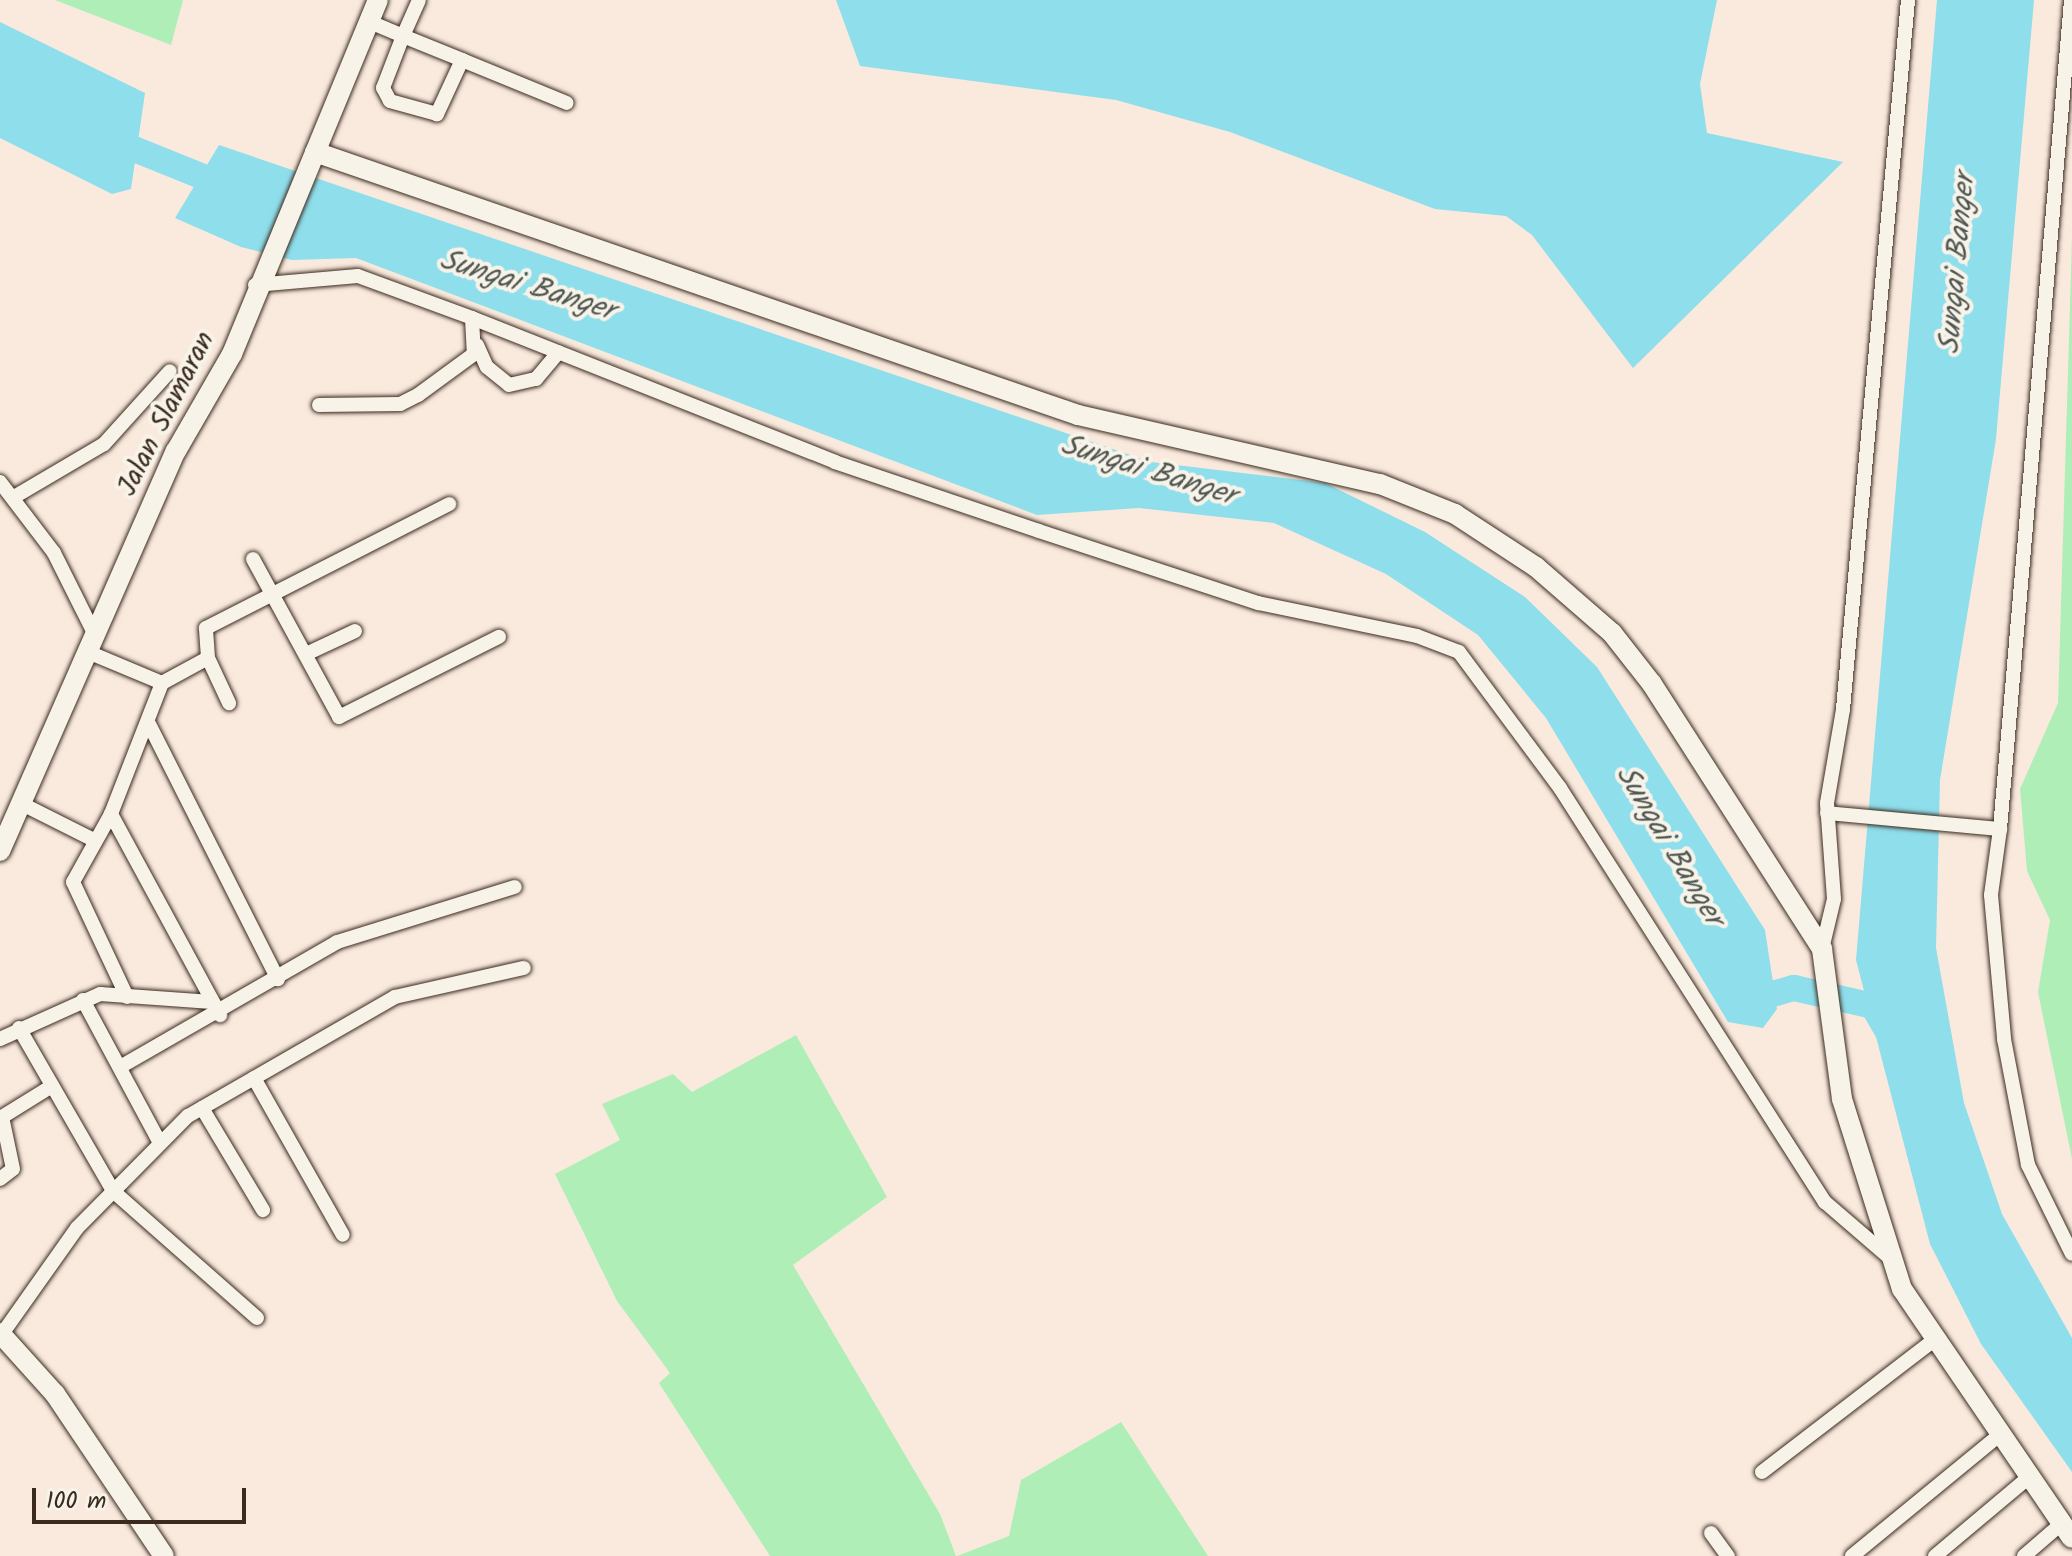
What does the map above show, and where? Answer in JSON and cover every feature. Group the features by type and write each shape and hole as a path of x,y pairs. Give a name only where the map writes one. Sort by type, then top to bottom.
{"street":[{"name":"Jalan Slamaran","path":"0,851 176,451 232,354 259,276 378,0"},
{"path":"419,0 383,88 390,101 414,111 437,114 462,60"},
{"path":"1908,0 1843,709 1830,813 1834,899 1825,958 1834,1009 1842,1099 1891,1259 1934,1340 2066,1531 2024,1556"},
{"path":"2071,0 1991,908 2004,1039 2028,1165 2072,1254"},
{"path":"370,22 567,103"},
{"path":"311,160 1078,415 1221,453 1332,471 1455,514 1536,567 1612,633 1825,958"},
{"path":"259,276 358,276 835,462 1258,603 1429,639 1459,652 1560,788 1825,1202 1891,1259"},
{"path":"472,318 477,345 487,367 509,385 536,379 559,352"},
{"path":"319,405 400,404 463,366 477,345"},
{"path":"14,497 104,444 170,371"},
{"path":"0,482 54,553 92,644 162,683"},
{"path":"229,703 208,658 206,628 449,504"},
{"path":"253,559 343,718 499,637"},
{"path":"306,654 355,631"},
{"path":"127,997 73,885 94,840 111,814 149,724 162,683 208,658"},
{"path":"149,724 278,979"},
{"path":"22,804 94,840"},
{"path":"1830,813 1998,828"},
{"path":"111,814 216,1009"},
{"path":"120,1067 216,1009 278,979 358,933 515,887"},
{"path":"164,1556 55,1394 1,1333 37,1276 159,1141 202,1108 395,997 524,968"},
{"path":"0,1039 83,1000 127,997 216,1009"},
{"path":"83,1000 159,1141"},
{"path":"19,1028 113,1191 257,1318"},
{"path":"254,1078 343,1235"},
{"path":"0,1179 13,1169 2,1117 52,1086"},
{"path":"202,1108 263,1210"},
{"path":"1762,1472 1934,1340"},
{"path":"1852,1556 1998,1436"},
{"path":"1935,1556 2029,1477"},
{"path":"1711,1533 1728,1556"}],"green space":[{"path":"55,0 183,0 171,45"},
{"path":"2072,238 2072,1159 2038,992 2050,920 2027,871 2020,789 2058,703"},
{"path":"796,1035 887,1197 793,1265 940,1514 956,1556 770,1556 659,1383 670,1373 617,1301 555,1174 620,1140 602,1104 673,1074 692,1092"},
{"path":"1121,1422 1208,1556 957,1556 1009,1536 1021,1480"}],"water":[{"path":"836,0 1717,0 1700,84 1707,133 1843,162 1633,368 1532,235 1506,216 1435,209 1230,132 1116,100 860,66"},
{"path":"1937,0 2034,0 1996,439 1940,780 1936,948 1964,1103 2002,1214 2072,1338 2072,1472 1981,1344 1930,1244 1856,960"},
{"path":"0,22 145,93 131,189 112,194 0,138"},
{"path":"219,145 1151,462 1325,483 1425,532 1525,597 1597,667 1765,930 1777,1009 1763,1028 1728,1022 1546,718 1478,635 1386,574 1274,523 1139,508 1037,515 356,258 292,260 241,247 175,218"}],"waterway":[{"name":"Sungai Banger","path":"107,138 233,189"},
{"name":"Sungai Banger","path":"1749,973 1769,995 1794,988 1873,1006 1887,1030"}]}
